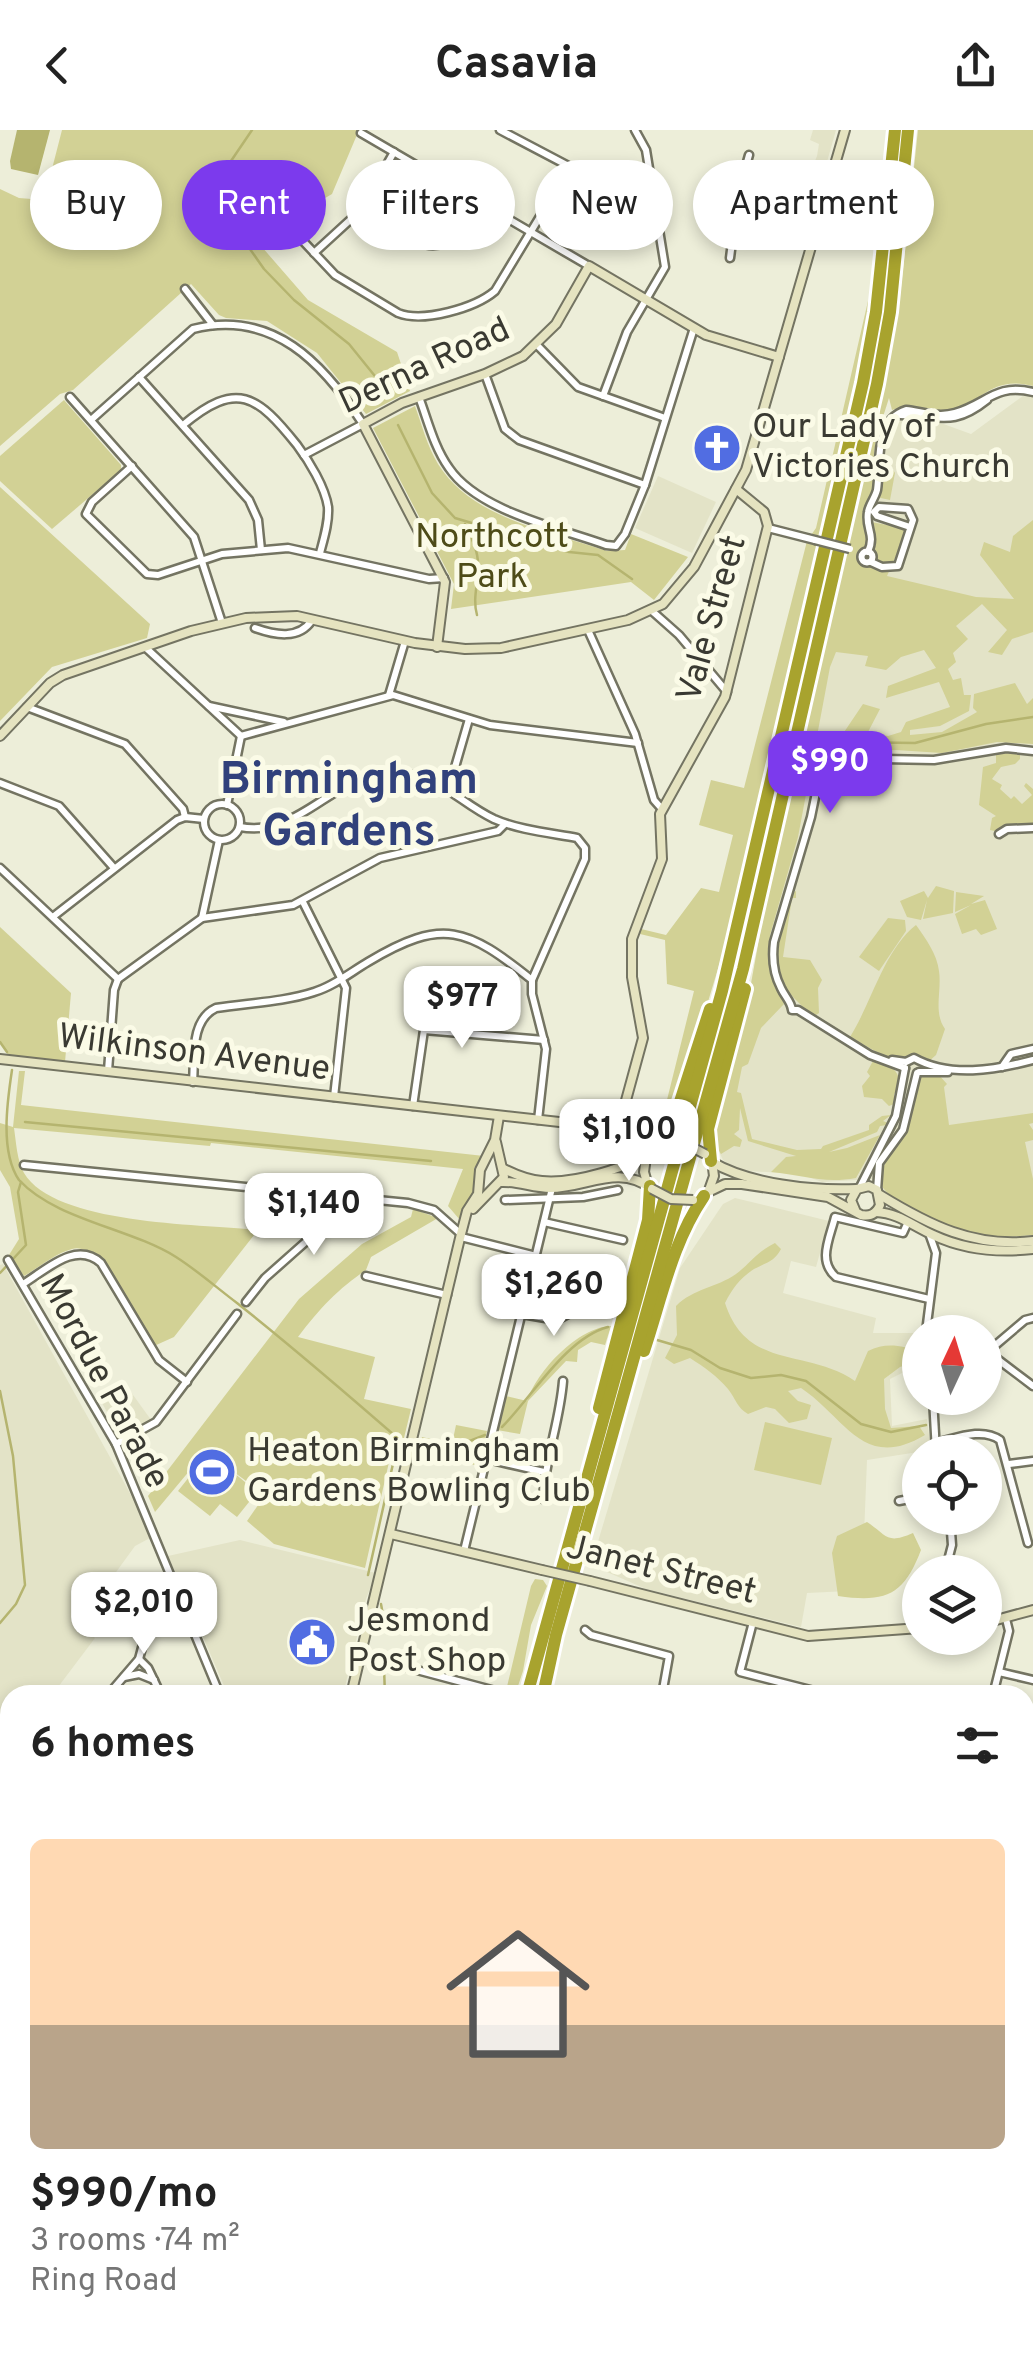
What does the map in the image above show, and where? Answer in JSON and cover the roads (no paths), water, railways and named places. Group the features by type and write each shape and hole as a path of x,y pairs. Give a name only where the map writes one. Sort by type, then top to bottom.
{"highway":[{"path":"530,1685 741,917 863,383 876,312 895,130"},
{"path":"545,1685 738,986 877,384 890,312 908,130"},
{"path":"710,1159 707,1134 743,1000 764,871"},
{"path":"655,1149 676,1114 741,917"},
{"path":"584,1491 586,1463 609,1361 648,1220 650,1187"},
{"path":"607,1452 658,1312 675,1247 701,1196"}],"main road":[{"path":"836,160 845,130"},
{"path":"0,736 56,678 222,623 286,615 437,646 501,648 588,630 652,611 676,592 694,567 750,459 810,250"},
{"path":"589,266 712,337 779,356"},
{"name":"Derna Road","path":"364,424 419,396 517,360 556,324 589,266"},
{"path":"364,424 444,578 446,590 437,646"},
{"name":"Vale Street","path":"619,1126 642,1038 632,977 632,939 662,859 658,825 662,809 727,692 768,528 764,512 736,489"},
{"name":"Wilkinson Avenue","path":"0,1059 619,1126"},
{"path":"353,1685 465,1220 478,1194 480,1170 495,1140 499,1116"},
{"path":"465,1220 498,1183 503,1167 495,1140"},
{"path":"485,1162 494,1161 527,1178 559,1181 632,1164 655,1149 690,1145 744,1177 830,1190 869,1186 926,1223 966,1238 1033,1245"},
{"path":"650,1187 643,1168 655,1149"},
{"path":"701,1196 714,1176 710,1159"},
{"path":"481,1179 488,1185 552,1188 617,1175 635,1178 671,1199 701,1196 726,1184 742,1184 824,1196 866,1216 876,1212 894,1214 956,1244 1002,1251 1033,1245"},
{"path":"856,1212 851,1200 858,1188"},
{"path":"876,1212 881,1203 878,1192"},
{"name":"Janet Street","path":"391,1534 818,1636 902,1629"},
{"path":"1002,1620 1033,1610"}],"street":[{"path":"500,130 557,160"},
{"path":"635,130 648,160"},
{"path":"361,133 407,160"},
{"path":"389,160 394,152"},
{"path":"748,160 749,155"},
{"path":"314,253 346,223"},
{"path":"515,224 589,266"},
{"path":"311,250 345,282 398,313 420,318 488,298 502,284 535,227"},
{"path":"603,396 627,332 666,266 663,250"},
{"path":"730,258 731,250"},
{"path":"185,289 214,326"},
{"path":"91,420 193,328 214,326 260,327 275,334 315,362 364,424"},
{"path":"419,396 437,447 466,488 492,504 616,546 626,534 645,485 694,328"},
{"path":"537,344 578,388 665,418"},
{"path":"485,374 505,429 519,440 645,485"},
{"path":"139,377 254,508 261,550"},
{"path":"866,553 873,540 867,514 877,491 879,449 885,429 896,414 906,410 932,418 954,414 995,393 1013,389 1033,392"},
{"path":"70,397 194,537 222,623"},
{"path":"184,426 216,402 236,398 250,400 272,414 304,454 328,508 320,553"},
{"name":"Derna Road","path":"304,454 364,424"},
{"path":"132,466 86,509 89,519 147,574 158,575 222,554 288,548 429,579 444,578"},
{"path":"768,528 872,555 871,562 882,567 898,566 913,520 908,509 892,506 874,512 910,527"},
{"path":"652,611 679,635 727,692"},
{"path":"254,628 290,634 306,628 312,620"},
{"path":"588,630 638,743 654,800 662,809"},
{"path":"389,695 406,641"},
{"path":"145,647 241,736"},
{"path":"241,736 389,695 490,725 638,743"},
{"path":"27,706 125,744 183,809 184,817"},
{"path":"208,706 287,722"},
{"path":"449,788 469,719"},
{"path":"227,805 241,736"},
{"path":"906,1066 881,1059 795,1006 777,979 774,942 824,762 844,758 934,760 1006,748 1033,751"},
{"path":"240,827 276,828 363,778 387,772 410,774 449,788 506,824 577,838 585,848 585,859 532,980 546,1049 538,1120"},
{"path":"0,784 59,806 114,868"},
{"path":"227,805 239,815 240,827 234,836 219,840 206,830 204,818 214,806 227,805"},
{"path":"54,916 184,817 204,818"},
{"path":"108,1071 118,979 202,918 303,902 380,858 498,831 506,824"},
{"path":"999,834 1033,828"},
{"path":"202,918 219,840"},
{"path":"0,868 118,979"},
{"path":"303,902 346,988 334,1097"},
{"path":"193,1082 198,1024 207,1012 314,992 409,940 431,934 460,934 484,944 532,980"},
{"path":"412,1106 424,1030 544,1040"},
{"path":"1002,1068 1011,1054 1033,1050"},
{"path":"858,1188 894,1123 906,1066 913,1058 971,1070 1033,1061"},
{"path":"881,1059 906,1066"},
{"path":"906,1066 909,1073 989,1074 1033,1061"},
{"path":"878,1192 878,1163 903,1130 919,1062"},
{"path":"891,1063 904,1088"},
{"path":"24,1165 422,1206 444,1217 461,1236 536,1256"},
{"path":"464,1552 552,1188"},
{"path":"505,1200 550,1200 618,1190"},
{"path":"246,1302 265,1278 336,1214 338,1196"},
{"path":"908,1222 902,1233 835,1218 824,1261 836,1276 929,1299"},
{"path":"544,1222 623,1240"},
{"path":"928,1315 936,1253 929,1234"},
{"path":"936,1253 942,1246 956,1244"},
{"path":"23,1284 74,1254 86,1253 97,1258 159,1360 187,1382"},
{"name":"Mordue Parade","path":"8,1260 116,1444 216,1685"},
{"path":"366,1276 447,1295"},
{"path":"522,1314 557,1320 572,1312"},
{"path":"116,1444 156,1422 238,1314"},
{"path":"1002,1339 1033,1318"},
{"path":"1002,1364 1033,1386"},
{"path":"543,1499 544,1472 562,1401 563,1380"},
{"path":"1002,1445 1028,1543"},
{"path":"487,1459 544,1472"},
{"path":"1009,1464 1033,1461"},
{"path":"116,1685 139,1659 155,1600 176,1587"},
{"path":"996,1685 1009,1631 1006,1619"},
{"path":"752,1622 740,1672 791,1685"},
{"path":"585,1630 590,1635 670,1656 664,1685"},
{"path":"360,1655 473,1685"},
{"path":"139,1659 157,1685"},
{"path":"999,1672 1033,1680"},
{"path":"122,1678 139,1674 156,1682"}],"waterway":[{"path":"252,130 210,192 264,269 294,300 349,344 387,391"},
{"path":"398,425 432,493 455,518 569,552 598,555 632,579"},
{"path":"465,524 478,559 477,615"},
{"path":"844,742 915,743 986,724 1033,717"},
{"path":"0,1042 7,1052"},
{"path":"12,1070 7,1142 19,1180 53,1205 158,1247 184,1262 401,1441"},
{"path":"25,1122 431,1161"},
{"path":"0,1273 26,1245 18,1192 21,1182"},
{"path":"502,1427 564,1356 593,1333 608,1327"},
{"path":"657,1340 691,1350 720,1368 751,1378 781,1375 806,1381 861,1424 891,1432 926,1425"},
{"path":"0,1391 13,1456 25,1585 0,1623"},
{"path":"421,1449 444,1451 485,1435"},
{"path":"368,1575 397,1446 395,1437"},
{"path":"381,1604 383,1615"},
{"path":"384,1668 385,1685"}],"place":[{"name":"Our Lady of Victories Church","path":"717,448"},
{"name":"Heaton Birmingham Gardens Bowling Club","path":"212,1472"},
{"name":"Jesmond Post Shop","path":"312,1642"}],"district":[{"name":"Birmingham Gardens","path":"349,807"}],"park label":[{"name":"Northcott Park","path":"492,558"}]}
